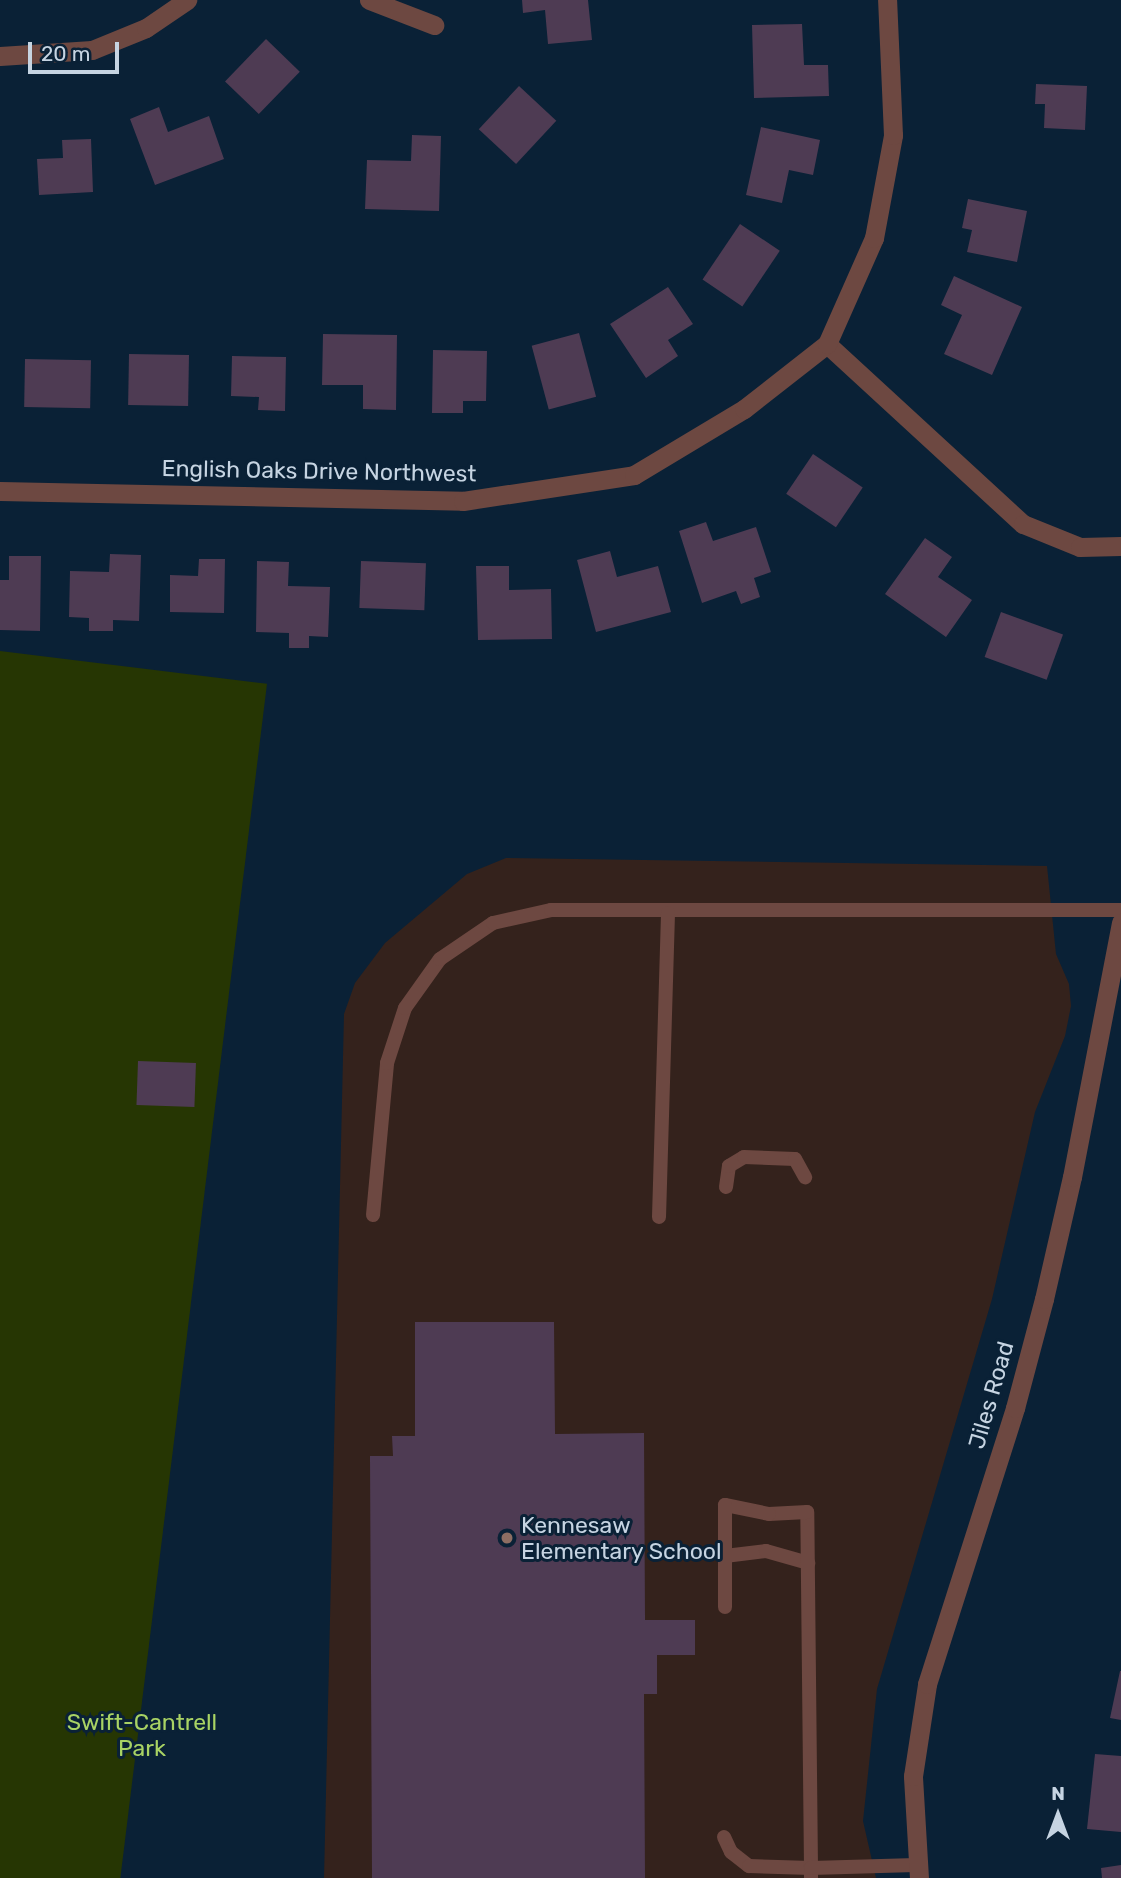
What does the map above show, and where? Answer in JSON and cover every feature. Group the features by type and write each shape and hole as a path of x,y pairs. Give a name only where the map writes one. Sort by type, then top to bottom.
{"street":[{"path":"0,55 92,50 146,28 187,0"},
{"path":"369,0 434,25"},
{"name":"English Oaks Drive Northwest","path":"0,491 463,501 634,475 744,409 827,344 874,239 893,135 887,0"},
{"path":"827,344 1023,524 1080,547 1121,546"},
{"name":"Jiles Road","path":"917,1872 913,1776 927,1684 1015,1408 1044,1299 1078,1152 1121,923"}],"lane":[{"path":"373,1215 387,1063 405,1008 440,958 493,923 520,915 551,911 1121,911"},
{"path":"659,1217 668,913"},
{"path":"726,1187 729,1166 744,1157 795,1159 805,1177"},
{"path":"725,1607 725,1505 769,1514 807,1512 811,1873"},
{"path":"725,1556 766,1551 808,1563"},
{"path":"724,1837 731,1852 748,1866 811,1873 917,1872"}],"shaded area":[{"path":"506,858 1047,866 1056,954 1069,984 1071,1006 1065,1036 1035,1112 992,1299 877,1689 863,1821 876,1878 324,1878 344,1014 355,983 385,943 467,874"}],"green space":[{"name":"Swift-Cantrell Park","path":"0,651 267,684 120,1878 0,1878"}],"building":[{"path":"522,0 588,0 592,40 548,44 545,10 523,13"},
{"path":"802,24 804,65 828,65 829,96 754,98 752,25"},
{"path":"266,39 300,72 259,114 225,81"},
{"path":"1036,84 1087,86 1085,130 1044,128 1045,104 1035,104"},
{"path":"519,86 556,121 516,164 479,129"},
{"path":"159,107 168,132 209,116 224,159 155,185 130,119"},
{"path":"761,127 820,140 813,175 789,170 782,203 746,195"},
{"path":"412,135 441,136 439,211 365,209 367,160 411,161"},
{"path":"91,139 93,192 39,195 37,159 63,158 62,140"},
{"path":"968,199 1027,211 1017,262 967,252 972,230 962,228"},
{"path":"740,224 780,251 742,306 703,280"},
{"path":"954,276 1022,307 992,375 944,354 962,315 941,305"},
{"path":"668,287 693,324 668,340 678,356 646,378 610,324"},
{"path":"579,333 596,397 549,409 532,346"},
{"path":"323,334 397,335 396,410 363,409 363,385 322,385"},
{"path":"433,350 487,351 486,401 463,401 463,413 432,413"},
{"path":"129,354 189,355 188,406 128,405"},
{"path":"232,356 286,357 285,411 258,410 259,397 231,396"},
{"path":"25,359 91,360 90,408 24,407"},
{"path":"813,454 863,488 836,527 786,494"},
{"path":"706,522 713,541 756,527 771,572 754,578 760,597 741,604 736,591 702,603 679,531"},
{"path":"925,538 952,557 938,577 972,600 946,637 885,594"},
{"path":"610,551 617,577 658,566 671,612 596,632 577,560"},
{"path":"110,554 141,555 139,621 113,620 113,631 89,631 89,618 69,617 70,571 109,572"},
{"path":"9,556 41,556 40,631 0,630 0,580 9,580"},
{"path":"199,559 225,559 224,613 170,612 170,575 198,576"},
{"path":"257,561 289,562 288,586 330,587 328,637 309,636 309,648 289,648 289,633 256,632"},
{"path":"361,561 426,563 424,610 359,608"},
{"path":"476,566 509,566 509,590 551,589 552,639 478,640"},
{"path":"1001,612 1063,635 1047,680 985,657"},
{"path":"138,1061 196,1063 194,1107 136,1105"},
{"name":"Kennesaw Elementary School","path":"415,1322 554,1322 555,1434 644,1433 645,1620 695,1620 695,1655 657,1655 657,1694 644,1694 645,1878 372,1878 370,1456 393,1456 392,1436 415,1436"},
{"path":"1121,1671 1121,1720 1110,1718"},
{"path":"1095,1754 1121,1756 1121,1832 1087,1829"},
{"path":"1121,1865 1121,1878 1102,1878 1101,1868"}],"place":[{"name":"Kennesaw Elementary School","path":"507,1538"}]}
